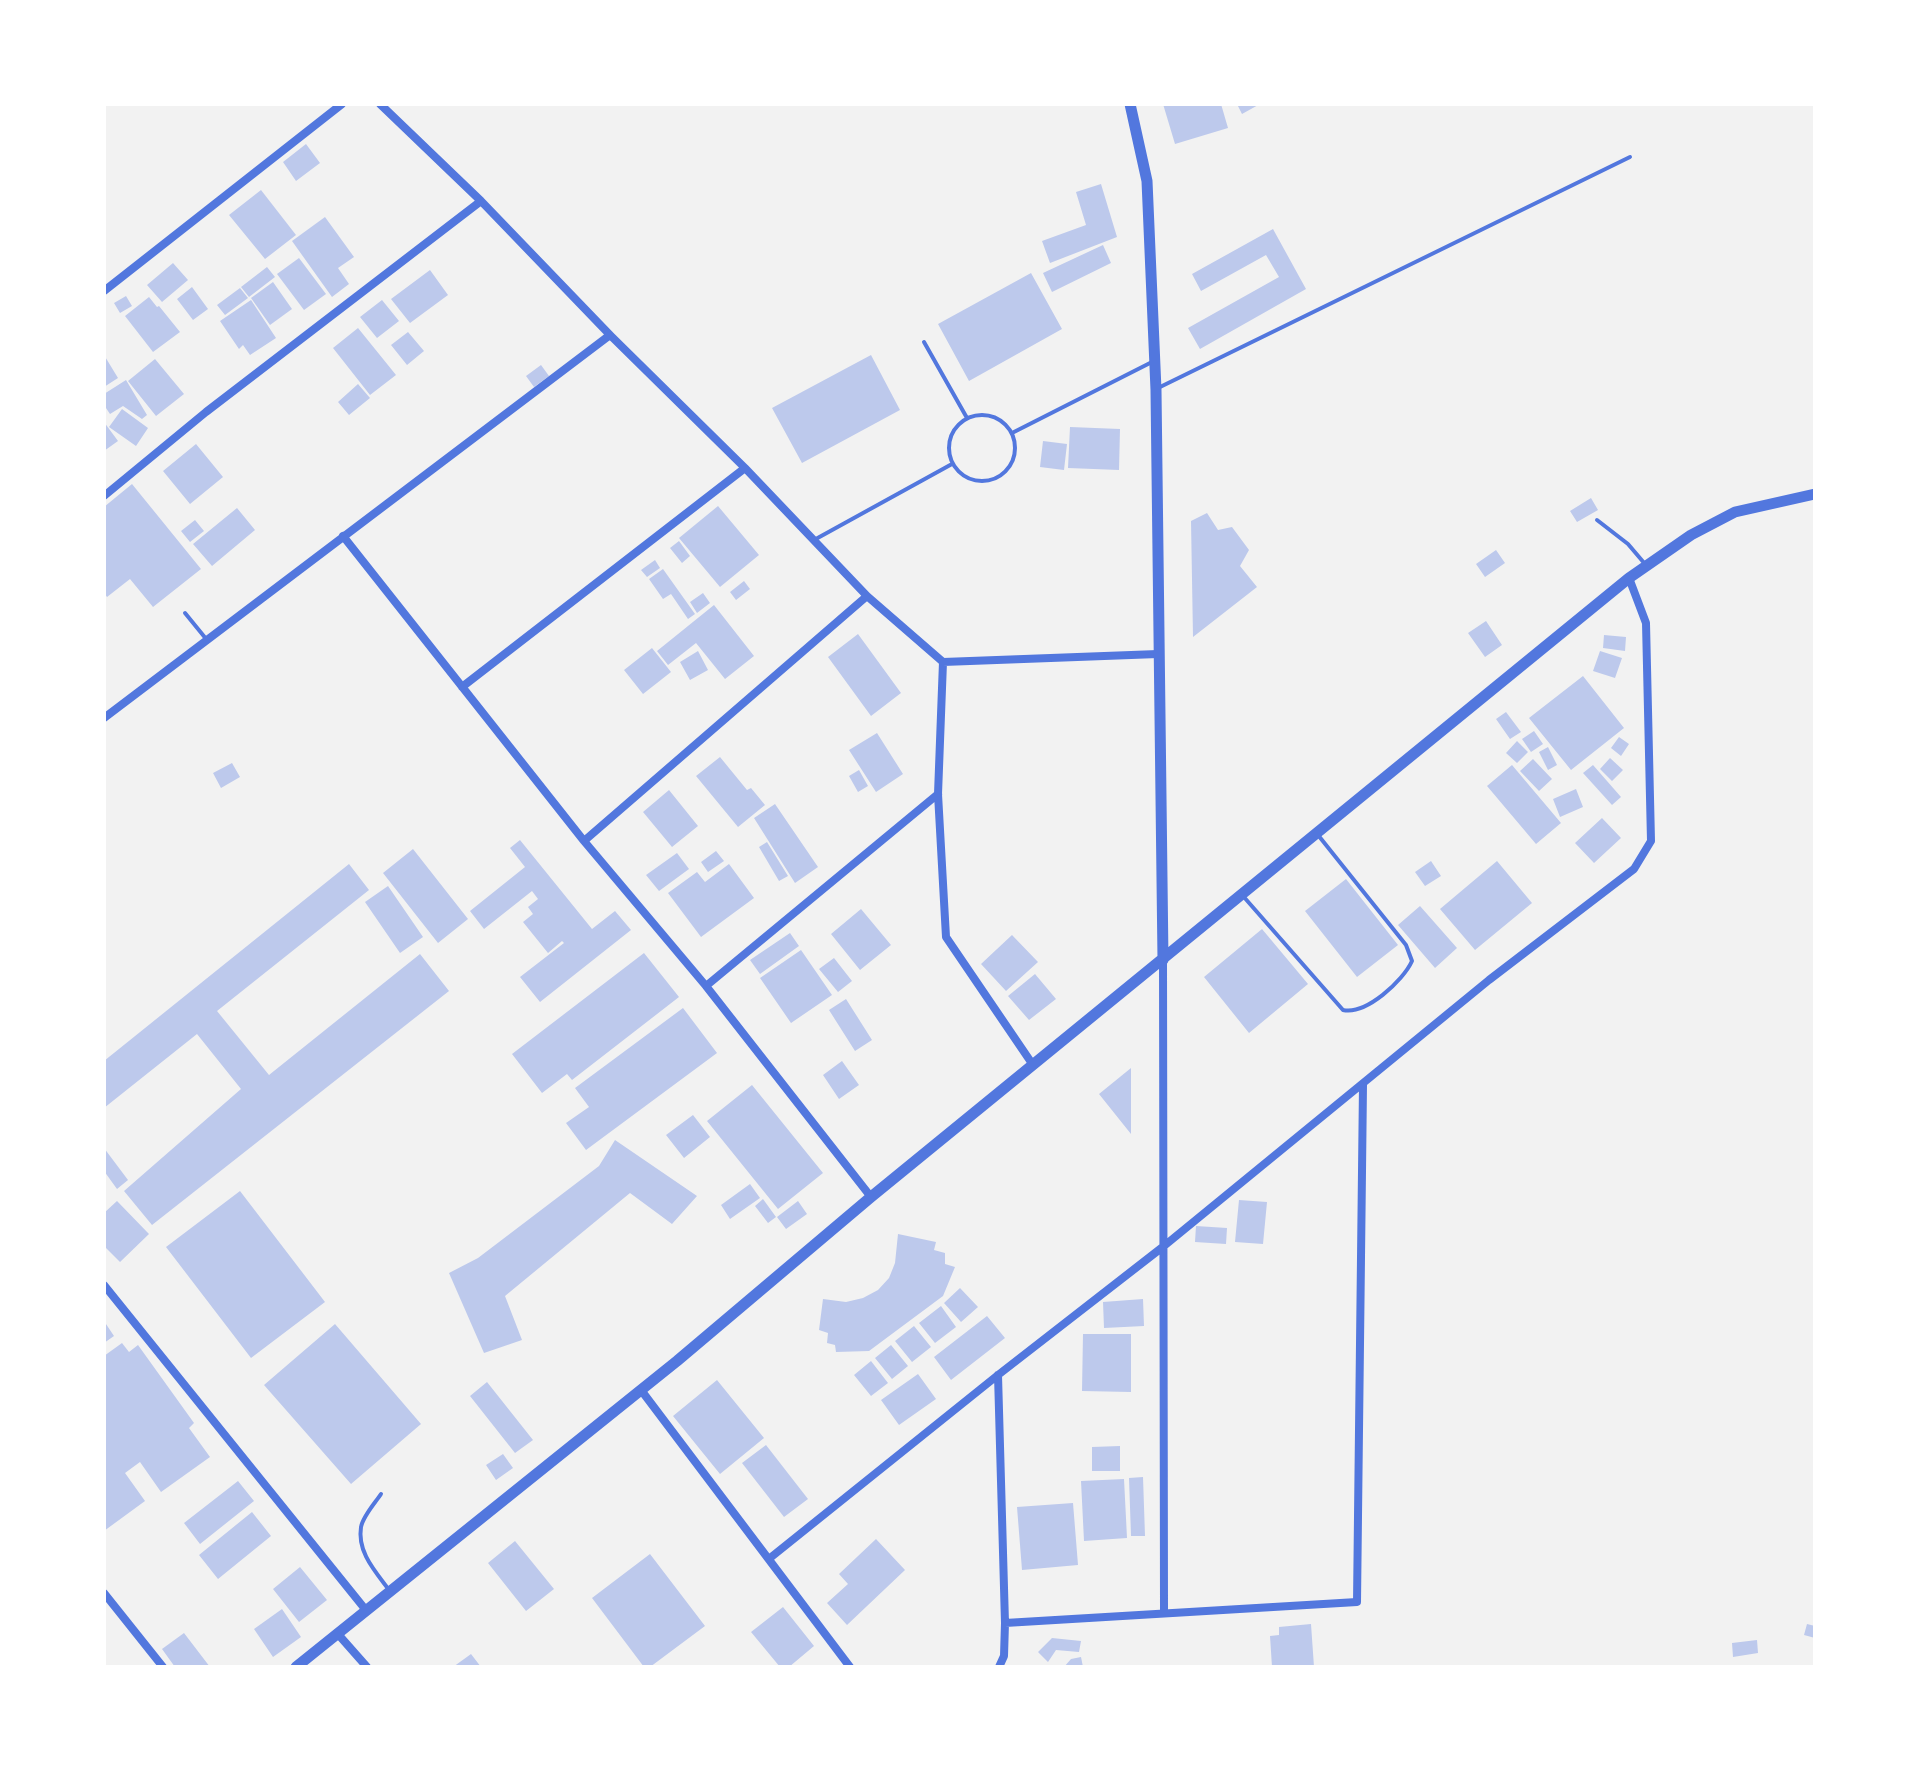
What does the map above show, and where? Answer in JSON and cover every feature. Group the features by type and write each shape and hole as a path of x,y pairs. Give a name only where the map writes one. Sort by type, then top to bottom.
{"street":[{"path":"104,291 342,104"},
{"path":"380,104 481,201 867,596 943,662 1158,654"},
{"path":"1130,104 1147,181 1156,390 1163,960 1164,1613"},
{"path":"104,496 218,402 481,201"},
{"path":"104,718 610,335"},
{"path":"462,687 745,468"},
{"path":"296,1667 641,1390 871,1197 1629,578 1691,535 1735,512 1815,494"},
{"path":"343,536 584,841 706,986 871,1197"},
{"path":"770,1558 1164,1246 1489,980 1634,869 1651,841 1646,623 1629,578"},
{"path":"584,841 867,596"},
{"path":"943,662 938,794 946,937 1033,1065"},
{"path":"706,986 938,794"},
{"path":"1005,1623 1357,1602 1363,1085"},
{"path":"104,1285 365,1609"},
{"path":"998,1375 1005,1623 1004,1656 999,1667"},
{"path":"641,1390 770,1558 846,1665"},
{"path":"104,1593 163,1667"},
{"path":"337,1633 367,1667"}],"lane":[{"path":"1156,390 1630,157"},
{"path":"924,342 967,418"},
{"path":"1012,433 1154,361"},
{"path":"987,415 998,418 1012,433 1015,455 1011,466 992,480 970,479 953,464 949,444 952,433 967,418 987,415"},
{"path":"814,540 953,464"},
{"path":"1597,520 1628,544 1646,566"},
{"path":"185,613 207,640"},
{"path":"1242,894 1343,1010 1353,1012 1370,1003 1406,975 1412,961 1406,945 1316,833"},
{"path":"381,1494 361,1525 362,1548 389,1590"}],"building":[{"path":"1163,104 1221,104 1228,128 1175,144"},
{"path":"1237,104 1260,104 1242,114"},
{"path":"306,144 320,163 296,181 283,162"},
{"path":"1101,184 1117,237 1050,263 1042,241 1086,225 1076,192"},
{"path":"261,190 296,235 265,259 229,215"},
{"path":"325,217 354,257 338,268 349,284 332,297 292,241"},
{"path":"1273,229 1306,289 1200,349 1188,328 1279,277 1266,255 1201,291 1192,274"},
{"path":"1103,245 1111,263 1052,292 1043,273"},
{"path":"299,258 326,294 304,310 277,274"},
{"path":"173,263 188,280 162,302 147,285"},
{"path":"267,267 275,277 249,297 241,287"},
{"path":"430,270 448,295 410,323 391,299"},
{"path":"1031,273 1062,329 969,381 938,324"},
{"path":"273,282 292,309 270,325 251,298"},
{"path":"192,287 208,309 193,320 177,299"},
{"path":"240,288 248,298 225,315 217,305"},
{"path":"126,296 132,306 120,313 114,303"},
{"path":"149,297 180,332 153,352 125,316"},
{"path":"251,300 276,338 250,355 243,345 239,349 220,321"},
{"path":"382,300 399,321 377,338 360,317"},
{"path":"358,328 396,375 370,395 333,348"},
{"path":"408,332 424,351 407,365 391,345"},
{"path":"104,355 118,378 104,387"},
{"path":"871,355 900,410 802,463 772,408"},
{"path":"155,359 184,394 156,416 128,381"},
{"path":"541,365 549,376 534,387 526,376"},
{"path":"126,380 147,415 142,419 123,406 110,414 104,405 104,394"},
{"path":"358,384 370,398 349,415 338,402"},
{"path":"122,409 148,428 136,446 109,427"},
{"path":"104,422 118,441 104,451"},
{"path":"1070,427 1120,429 1119,470 1068,468"},
{"path":"1043,441 1067,444 1064,470 1040,467"},
{"path":"196,444 223,477 190,504 163,471"},
{"path":"132,484 201,569 153,607 130,579 107,597 104,593 104,507"},
{"path":"1591,498 1598,510 1577,522 1570,511"},
{"path":"718,506 759,555 720,587 679,538"},
{"path":"237,508 255,530 212,566 193,544"},
{"path":"1207,513 1218,530 1232,527 1249,550 1240,566 1257,587 1193,637 1191,521"},
{"path":"195,520 204,531 190,542 181,531"},
{"path":"679,541 690,556 682,563 670,548"},
{"path":"1496,550 1505,563 1485,577 1476,564"},
{"path":"655,560 660,568 647,577 641,570"},
{"path":"663,569 695,614 688,619 671,594 663,599 649,579"},
{"path":"744,581 750,589 736,600 730,592"},
{"path":"703,593 710,603 697,613 690,602"},
{"path":"714,605 754,656 725,679 696,643 668,665 657,651"},
{"path":"1486,621 1502,645 1485,657 1468,633"},
{"path":"858,634 901,693 871,716 828,657"},
{"path":"1604,635 1626,637 1625,651 1603,648"},
{"path":"652,648 671,672 643,694 624,670"},
{"path":"698,651 708,670 690,680 680,662"},
{"path":"1600,651 1622,658 1615,678 1593,671"},
{"path":"1583,676 1624,728 1571,770 1529,718"},
{"path":"1506,712 1521,732 1510,739 1496,719"},
{"path":"1534,731 1543,744 1531,752 1522,739"},
{"path":"877,733 903,774 876,792 849,750"},
{"path":"1619,737 1629,744 1621,756 1611,748"},
{"path":"1517,741 1528,752 1517,763 1506,753"},
{"path":"1548,747 1557,765 1548,770 1539,752"},
{"path":"720,757 747,790 751,788 765,805 738,827 696,776"},
{"path":"1610,758 1623,770 1612,781 1600,769"},
{"path":"1533,759 1552,779 1539,791 1520,771"},
{"path":"232,763 240,777 221,788 213,773"},
{"path":"1512,765 1561,823 1536,844 1487,786"},
{"path":"1593,765 1621,797 1612,805 1583,773"},
{"path":"859,770 868,786 858,792 849,776"},
{"path":"1576,789 1583,807 1560,817 1553,799"},
{"path":"669,790 698,826 672,847 643,812"},
{"path":"775,804 818,867 795,883 754,818"},
{"path":"1602,818 1621,838 1594,863 1575,843"},
{"path":"520,840 592,929 615,911 631,930 540,1002 520,977 564,943 562,941 548,953 523,922 533,914 528,907 538,899 532,891 484,929 470,911 525,867 510,848"},
{"path":"767,842 788,876 779,881 759,847"},
{"path":"413,849 468,919 438,943 383,873"},
{"path":"716,851 724,861 708,872 701,862"},
{"path":"677,853 689,869 659,891 646,875"},
{"path":"1431,861 1441,876 1425,886 1415,872"},
{"path":"1497,861 1532,903 1475,950 1440,909"},
{"path":"349,864 369,890 217,1011 269,1075 420,954 449,991 152,1225 124,1191 241,1089 197,1034 104,1108 104,1061"},
{"path":"729,864 754,898 701,937 668,893 697,872 705,882"},
{"path":"1346,879 1398,945 1357,977 1305,911"},
{"path":"388,886 423,937 400,953 365,902"},
{"path":"1420,906 1457,948 1435,968 1398,925"},
{"path":"861,909 891,945 860,970 831,934"},
{"path":"1262,929 1308,984 1249,1033 1204,977"},
{"path":"790,933 799,946 760,974 750,960"},
{"path":"1012,935 1038,962 1006,991 981,964"},
{"path":"801,950 832,995 791,1023 760,978"},
{"path":"644,953 679,997 572,1080 567,1074 542,1093 512,1054"},
{"path":"834,958 852,981 838,992 819,969"},
{"path":"1035,974 1056,999 1029,1020 1008,996"},
{"path":"846,999 872,1040 855,1051 829,1010"},
{"path":"683,1008 717,1053 586,1150 566,1123 589,1107 575,1088"},
{"path":"842,1061 859,1085 839,1099 823,1075"},
{"path":"1131,1068 1131,1134 1099,1094"},
{"path":"752,1085 823,1173 778,1209 707,1121"},
{"path":"693,1115 710,1137 684,1158 666,1135"},
{"path":"615,1140 697,1196 672,1224 630,1193 505,1296 522,1340 484,1353 449,1273 478,1258 599,1166"},
{"path":"104,1148 128,1180 117,1189 104,1171"},
{"path":"750,1184 760,1198 730,1219 721,1205"},
{"path":"240,1191 325,1302 251,1358 166,1247"},
{"path":"763,1199 776,1217 768,1223 755,1206"},
{"path":"1239,1200 1267,1202 1263,1244 1235,1242"},
{"path":"117,1201 149,1234 120,1262 104,1246 104,1213"},
{"path":"798,1201 807,1214 786,1229 777,1217"},
{"path":"1196,1226 1227,1228 1226,1244 1195,1242"},
{"path":"898,1234 936,1242 934,1250 945,1253 945,1264 955,1267 943,1296 869,1351 836,1352 835,1345 827,1343 828,1333 819,1330 823,1299 846,1302 878,1290 889,1278 895,1263"},
{"path":"960,1288 978,1307 961,1322 944,1303"},
{"path":"1143,1299 1144,1326 1104,1328 1103,1302"},
{"path":"941,1306 956,1327 935,1343 919,1323"},
{"path":"987,1316 1005,1338 951,1380 934,1357"},
{"path":"104,1321 114,1336 104,1343"},
{"path":"335,1324 421,1424 351,1484 264,1385"},
{"path":"914,1326 931,1347 912,1362 895,1341"},
{"path":"1083,1334 1131,1334 1131,1392 1082,1391"},
{"path":"122,1343 129,1352 138,1345 194,1423 189,1428 210,1457 161,1492 140,1462 125,1473 145,1501 104,1531 104,1356"},
{"path":"891,1345 908,1366 892,1379 875,1358"},
{"path":"871,1361 888,1383 871,1396 854,1375"},
{"path":"918,1374 936,1399 899,1425 881,1400"},
{"path":"717,1380 764,1438 720,1474 673,1416"},
{"path":"487,1382 533,1440 515,1453 470,1396"},
{"path":"766,1445 808,1499 784,1517 742,1463"},
{"path":"1120,1446 1120,1471 1092,1471 1092,1447"},
{"path":"503,1454 513,1468 496,1480 486,1465"},
{"path":"1143,1477 1145,1536 1131,1536 1129,1478"},
{"path":"1124,1479 1127,1538 1084,1541 1081,1481"},
{"path":"238,1481 254,1501 200,1544 184,1523"},
{"path":"1073,1503 1078,1565 1022,1570 1017,1507"},
{"path":"252,1512 271,1536 218,1579 199,1555"},
{"path":"876,1539 905,1570 847,1625 827,1603 848,1584 839,1574"},
{"path":"515,1541 554,1589 526,1611 488,1563"},
{"path":"650,1554 705,1626 650,1667 644,1667 592,1598"},
{"path":"300,1567 327,1600 299,1622 273,1589"},
{"path":"783,1607 814,1646 789,1667 780,1667 751,1632"},
{"path":"282,1609 301,1637 273,1657 254,1629"},
{"path":"1311,1624 1314,1667 1272,1667 1270,1636 1279,1635 1279,1627"},
{"path":"1807,1624 1815,1626 1815,1638 1804,1635"},
{"path":"184,1633 210,1667 175,1667 162,1649"},
{"path":"1052,1638 1081,1641 1079,1652 1056,1650 1048,1662 1038,1652"},
{"path":"1757,1640 1758,1653 1733,1657 1732,1643"},
{"path":"471,1654 481,1667 453,1667"},
{"path":"1081,1657 1083,1667 1064,1667 1071,1659"}]}
